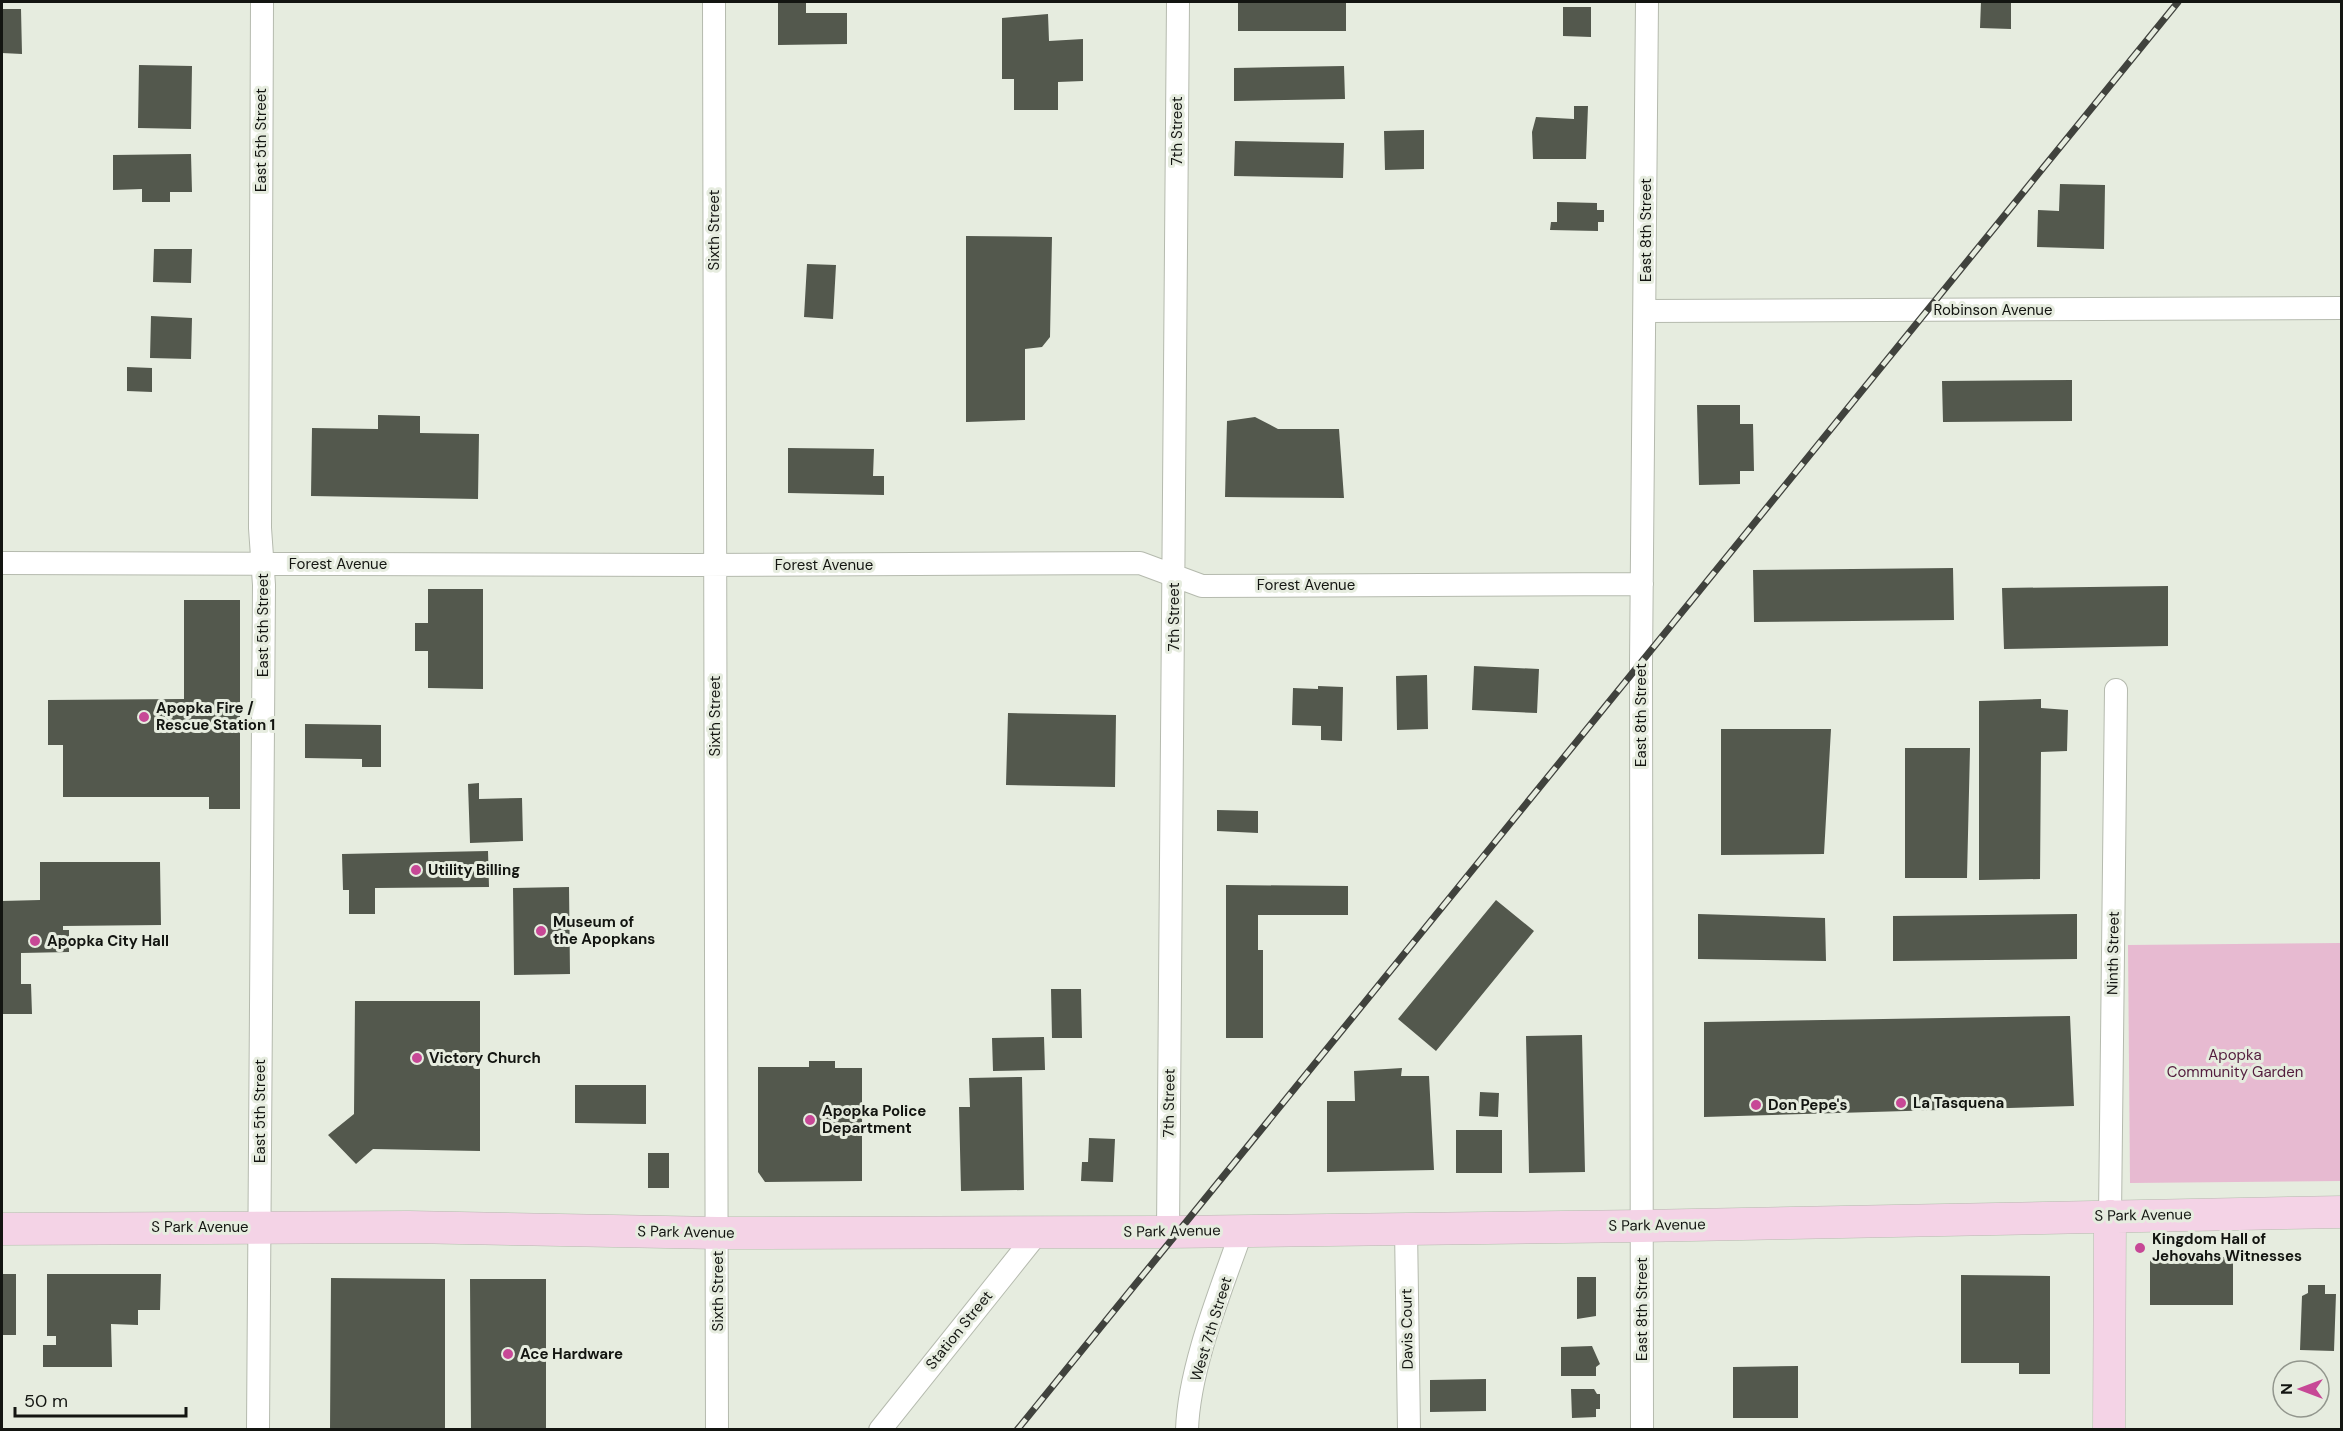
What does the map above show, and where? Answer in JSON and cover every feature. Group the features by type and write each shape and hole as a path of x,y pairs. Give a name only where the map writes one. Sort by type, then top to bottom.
{"main road":[{"name":"S Park Avenue","path":"2,1228 409,1227 718,1233 1168,1232 1641,1226 2342,1212"},
{"path":"2109,1430 2110,1216"}],"street":[{"name":"East 5th Street","path":"258,1430 264,596 260,528 262,2"},
{"name":"Sixth Street","path":"714,2 717,1430"},
{"name":"7th Street","path":"1168,1232 1178,2"},
{"name":"East 8th Street","path":"1642,1430 1642,584 1647,2"},
{"name":"Robinson Avenue","path":"1646,311 2342,308"},
{"name":"Forest Avenue","path":"2,563 1140,564 1202,585 1642,584"},
{"name":"Ninth Street","path":"2110,1216 2116,690"},
{"name":"Davis Court","path":"1406,1228 1409,1430"},
{"name":"West 7th Street","path":"1187,1430 1187,1414 1202,1351 1242,1230"},
{"name":"Station Street","path":"880,1430 1039,1232"}],"green space":[{"name":"Apopka Community Garden","path":"2341,943 2341,1181 2130,1183 2128,945"}],"building":[{"path":"778,2 806,2 806,13 847,13 847,44 778,45"},
{"path":"1238,2 1346,2 1346,31 1238,31"},
{"path":"1981,2 2011,2 2011,29 1980,28"},
{"path":"1563,7 1591,7 1591,37 1563,36"},
{"path":"2,9 21,9 22,54 2,53"},
{"path":"1048,14 1049,41 1083,39 1083,81 1058,82 1058,110 1014,110 1014,79 1002,79 1002,18"},
{"path":"139,65 192,66 191,129 138,128"},
{"path":"1344,66 1345,99 1234,101 1234,68"},
{"path":"1574,106 1588,106 1586,159 1533,159 1532,132 1536,117 1574,119"},
{"path":"1424,130 1424,169 1385,170 1384,131"},
{"path":"1235,141 1344,143 1343,178 1234,176"},
{"path":"191,154 192,192 170,192 170,202 142,202 142,189 113,190 113,155"},
{"path":"2060,184 2105,185 2104,249 2037,247 2038,210 2059,211"},
{"path":"1557,202 1597,203 1597,210 1604,210 1604,222 1598,222 1598,231 1550,230 1551,222 1557,222"},
{"path":"966,236 1052,237 1050,337 1042,347 1025,349 1025,420 966,422"},
{"path":"154,249 192,249 191,283 153,282"},
{"path":"807,264 836,265 833,319 804,317"},
{"path":"151,316 192,318 191,359 150,358"},
{"path":"127,367 152,368 152,392 127,391"},
{"path":"2072,380 2072,421 1943,422 1942,381"},
{"path":"1697,405 1740,405 1740,424 1753,424 1754,471 1740,471 1740,484 1699,485"},
{"path":"378,415 420,416 420,433 479,434 478,499 311,496 312,428 378,429"},
{"path":"1255,417 1278,429 1339,429 1344,498 1225,497 1227,421"},
{"path":"788,448 874,449 873,476 884,476 884,495 788,493"},
{"path":"1953,568 1954,620 1754,622 1753,570"},
{"path":"2168,586 2168,646 2004,649 2002,588"},
{"path":"428,589 483,589 483,689 428,688 428,651 415,651 415,623 428,623"},
{"name":"Apopka Fire / Rescue Station 1","path":"184,600 240,600 240,809 209,809 209,797 63,797 63,745 48,745 48,700 184,699"},
{"path":"1474,666 1539,669 1537,713 1472,710"},
{"path":"1427,675 1428,729 1397,730 1396,676"},
{"path":"1318,686 1343,687 1342,741 1321,740 1321,726 1292,725 1293,688 1318,689"},
{"path":"2041,699 2041,708 2068,710 2067,751 2041,752 2040,879 1979,880 1979,701"},
{"path":"1008,713 1116,715 1115,787 1006,785"},
{"path":"305,724 381,725 381,767 362,767 362,759 305,758"},
{"path":"1721,729 1831,729 1824,854 1721,855"},
{"path":"1905,748 1970,748 1967,878 1905,878"},
{"path":"479,783 479,799 522,798 523,841 470,843 468,784"},
{"path":"1217,810 1258,811 1258,833 1217,831"},
{"name":"Utility Billing","path":"488,851 489,887 375,888 375,914 349,914 349,890 343,890 342,854"},
{"name":"Apopka City Hall","path":"40,862 160,862 161,925 63,926 63,930 69,930 69,952 21,953 21,984 31,984 32,1014 2,1014 2,901 40,900"},
{"path":"1226,885 1348,886 1348,915 1258,915 1258,950 1263,950 1263,1038 1226,1038"},
{"name":"Museum of the Apopkans","path":"569,887 570,974 514,975 513,888"},
{"path":"1496,900 1534,931 1436,1051 1398,1019"},
{"path":"1698,914 1825,918 1826,961 1698,959"},
{"path":"2077,914 2077,959 1893,961 1893,916"},
{"path":"1051,989 1081,989 1082,1038 1052,1038"},
{"name":"Victory Church","path":"355,1001 480,1001 480,1151 373,1149 356,1164 328,1135 354,1114"},
{"path":"2070,1016 2074,1106 1704,1117 1704,1022"},
{"path":"1582,1035 1585,1172 1529,1173 1526,1036"},
{"path":"1044,1037 1045,1070 993,1071 992,1038"},
{"name":"Apopka Police Department","path":"809,1061 835,1061 835,1068 862,1068 862,1181 765,1182 758,1172 758,1067 809,1067"},
{"path":"1402,1068 1401,1076 1429,1076 1434,1170 1327,1172 1327,1101 1355,1101 1354,1071"},
{"path":"1022,1077 1024,1190 961,1191 959,1107 970,1107 969,1078"},
{"path":"575,1085 646,1085 646,1124 575,1123"},
{"path":"1480,1092 1499,1093 1498,1117 1479,1116"},
{"path":"1456,1130 1502,1130 1502,1173 1456,1173"},
{"path":"1089,1138 1115,1139 1113,1182 1081,1181 1082,1162 1088,1162"},
{"path":"648,1153 669,1153 669,1188 648,1188"},
{"path":"2150,1257 2233,1257 2233,1305 2150,1305"},
{"path":"2,1274 16,1274 16,1335 2,1335"},
{"path":"47,1274 161,1274 160,1310 138,1310 138,1325 111,1324 112,1367 43,1367 43,1345 56,1345 56,1336 47,1336"},
{"path":"1961,1275 2050,1276 2050,1374 2019,1374 2019,1363 1961,1363"},
{"path":"1577,1277 1596,1277 1596,1316 1577,1319"},
{"path":"331,1278 445,1279 445,1430 330,1430"},
{"name":"Ace Hardware","path":"470,1279 546,1279 546,1430 471,1430"},
{"path":"2308,1285 2325,1285 2325,1294 2336,1294 2334,1351 2300,1350 2302,1296 2308,1293"},
{"path":"1592,1346 1600,1364 1596,1367 1596,1376 1561,1376 1561,1347"},
{"path":"1798,1366 1798,1418 1733,1418 1733,1367"},
{"path":"1486,1379 1486,1411 1430,1412 1430,1380"},
{"path":"1571,1389 1594,1389 1597,1394 1600,1394 1600,1409 1596,1409 1596,1417 1572,1418"}],"railway":[{"path":"1017,1430 2178,2"}],"place":[{"name":"Apopka Fire / Rescue Station 1","path":"144,717"},
{"name":"Utility Billing","path":"416,870"},
{"name":"Museum of the Apopkans","path":"541,931"},
{"name":"Apopka City Hall","path":"35,941"},
{"name":"Victory Church","path":"417,1058"},
{"name":"La Tasquena","path":"1901,1103"},
{"name":"Don Pepe's","path":"1756,1105"},
{"name":"Apopka Police Department","path":"810,1120"},
{"name":"Kingdom Hall of Jehovahs Witnesses","path":"2140,1248"},
{"name":"Ace Hardware","path":"508,1354"}]}
